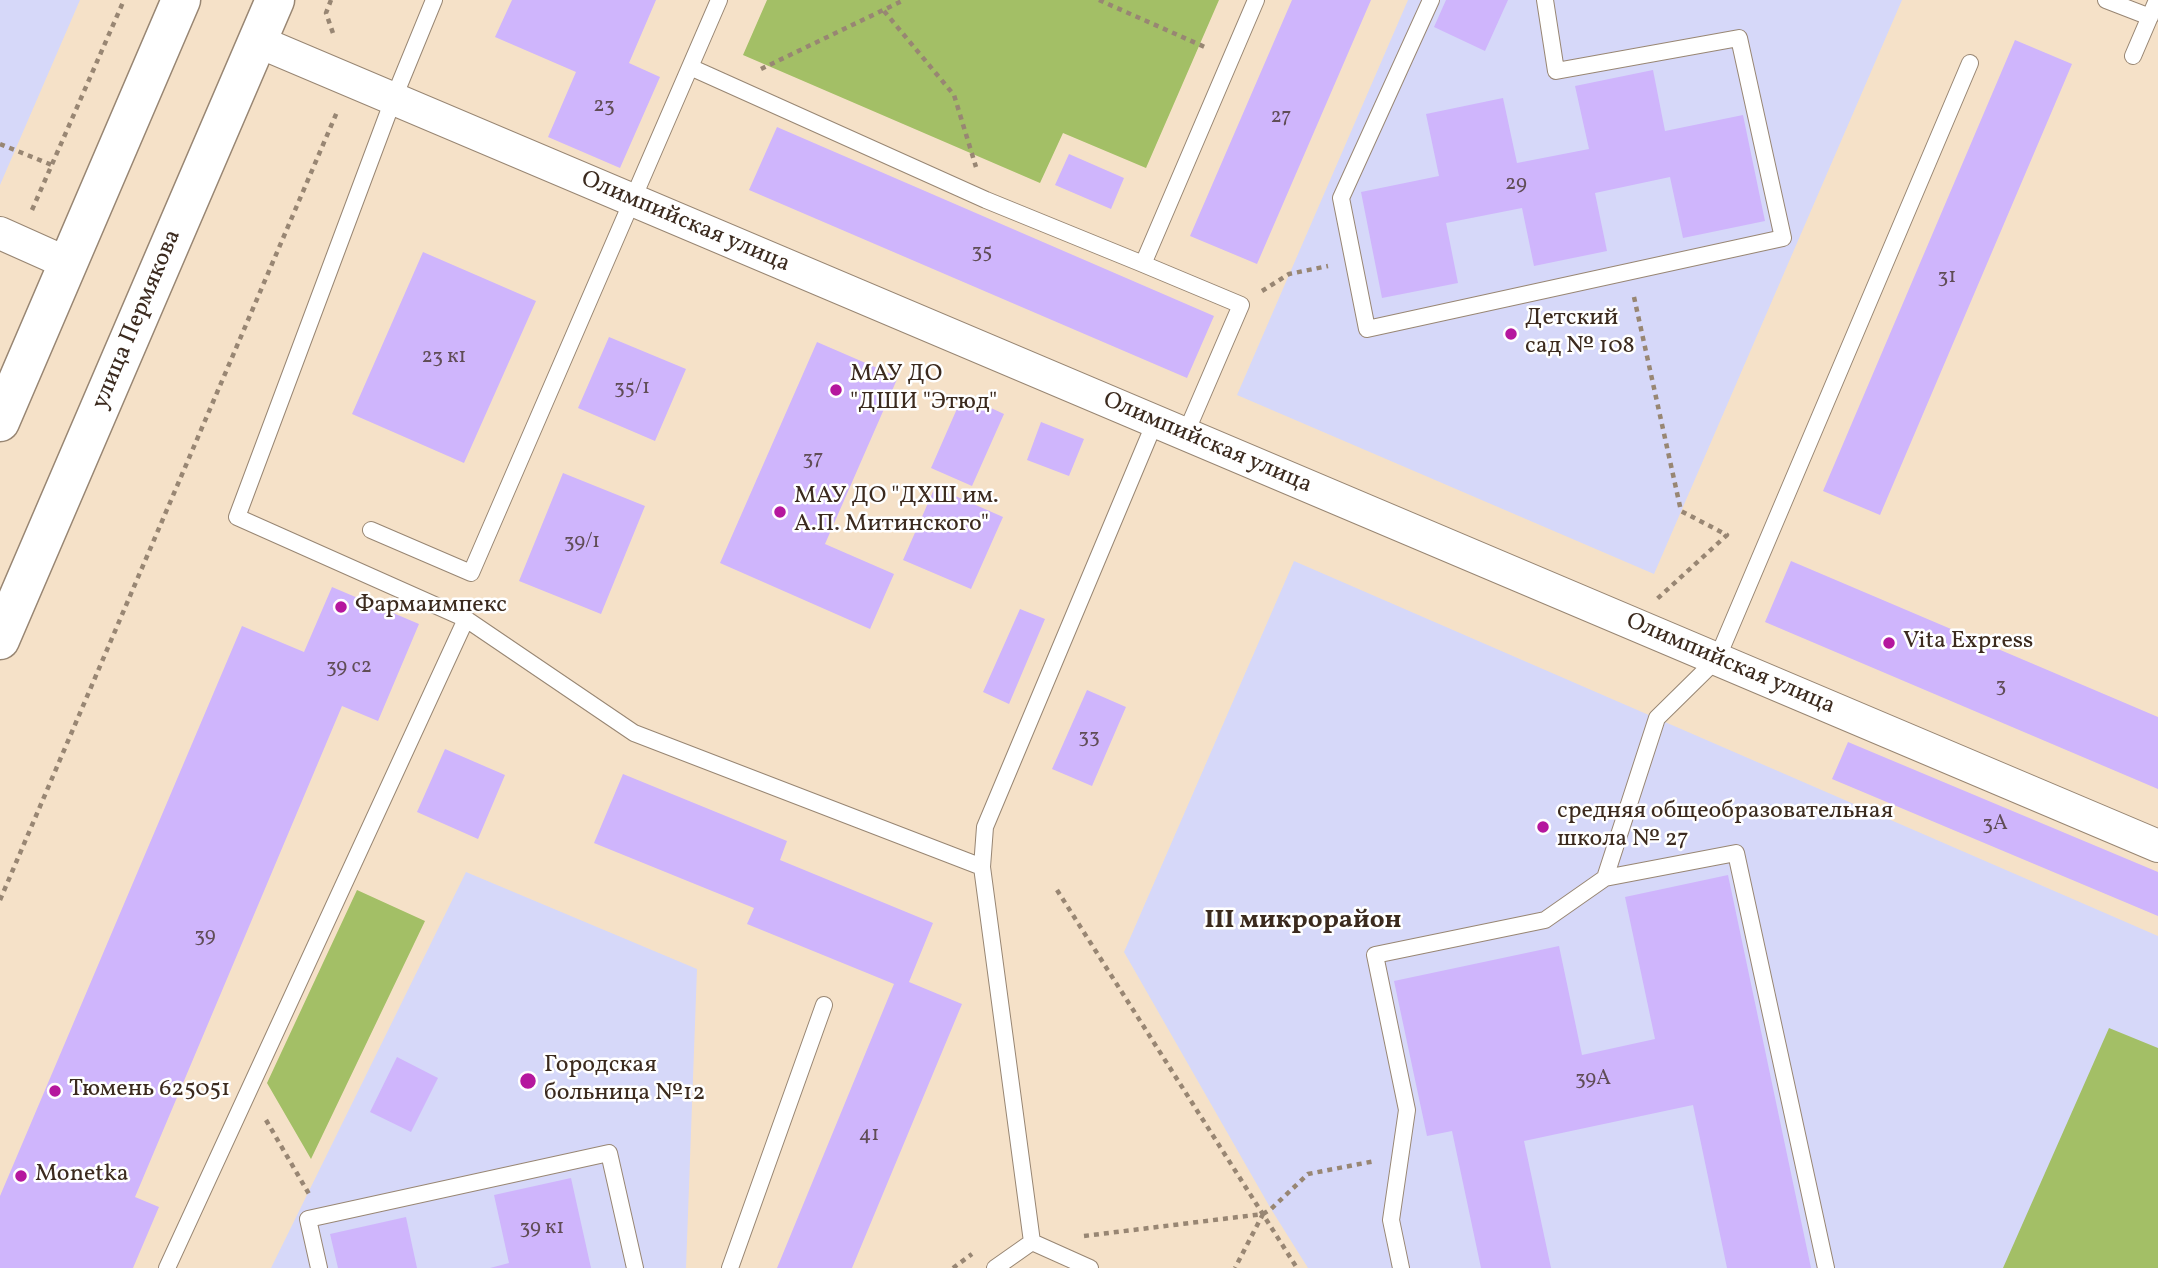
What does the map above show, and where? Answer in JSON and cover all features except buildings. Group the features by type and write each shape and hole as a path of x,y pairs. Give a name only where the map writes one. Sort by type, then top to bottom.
{"main road":[{"path":"0,422 181,0"},
{"name":"улица Пермякова","path":"0,640 275,0"}],"street":[{"name":"Олимпийская улица","path":"257,41 2158,846"},
{"path":"9,237 67,262"}],"lane":[{"path":"434,0 393,100 237,517 466,619 635,733 982,867"},
{"path":"371,530 471,573 719,0"},
{"path":"1143,264 1256,0"},
{"path":"1430,0 1341,198 1367,329 1783,238 1739,38 1556,71 1545,0"},
{"path":"2106,0 2150,17"},
{"path":"2133,56 2157,0"},
{"path":"1605,878 1657,718 1717,659 1970,63"},
{"path":"690,67 986,200 1241,305 1185,435"},
{"path":"1031,1242 982,867 985,827 1155,422"},
{"path":"167,1268 466,619"},
{"path":"1401,1268 1391,1220 1407,1110 1375,955 1545,920 1605,878 1736,853 1826,1268"},
{"path":"730,1268 824,1005"},
{"path":"319,1268 308,1220 609,1153 635,1268"},
{"path":"995,1268 1031,1242"},
{"path":"1031,1242 1090,1268"}],"path":[{"path":"9,237 52,165 124,0"},
{"path":"0,900 351,81 326,13 331,0"},
{"path":"729,85 904,0"},
{"path":"1099,0 1231,59"},
{"path":"884,12 954,95 986,200"},
{"path":"0,144 52,165"},
{"path":"1241,305 1289,274 1354,261"},
{"path":"1629,272 1681,511 1727,534 1630,623"},
{"path":"1057,890 1297,1268"},
{"path":"249,1092 308,1193 325,1216"},
{"path":"1031,1242 1263,1214 1308,1174 1401,1156"},
{"path":"1235,1268 1263,1214"}],"shaded area":[{"path":"0,0 80,0 0,185"},
{"name":"Детский сад № 108","path":"1408,0 1902,0 1654,574 1237,395"},
{"name":"средняя общеобразовательная школа № 27","path":"1294,561 2158,936 2158,1268 1308,1268 1271,1209 1124,952"},
{"name":"Городская больница №12","path":"466,872 697,969 686,1268 271,1268"}],"green space":[{"path":"767,0 1219,0 1146,168 1063,133 1040,183 743,55"},
{"path":"357,890 425,921 311,1159 267,1083"},
{"path":"2109,1028 2158,1048 2158,1268 2003,1268"}],"place":[{"name":"Детский сад № 108","path":"1511,334"},
{"name":"МАУ ДО \"ДШИ \"Этюд\"","path":"836,390"},
{"name":"МАУ ДО \"ДХШ им. А.П. Митинского\"","path":"780,512"},
{"name":"Фармаимпекс","path":"341,607"},
{"name":"Vita Express","path":"1889,643"},
{"name":"средняя общеобразовательная школа № 27","path":"1543,827"},
{"name":"Городская больница №12","path":"528,1081"},
{"name":"Тюмень 625051","path":"55,1091"},
{"name":"Monetka","path":"21,1176"}],"district":[{"name":"III микрорайон","path":"1303,922"}]}
